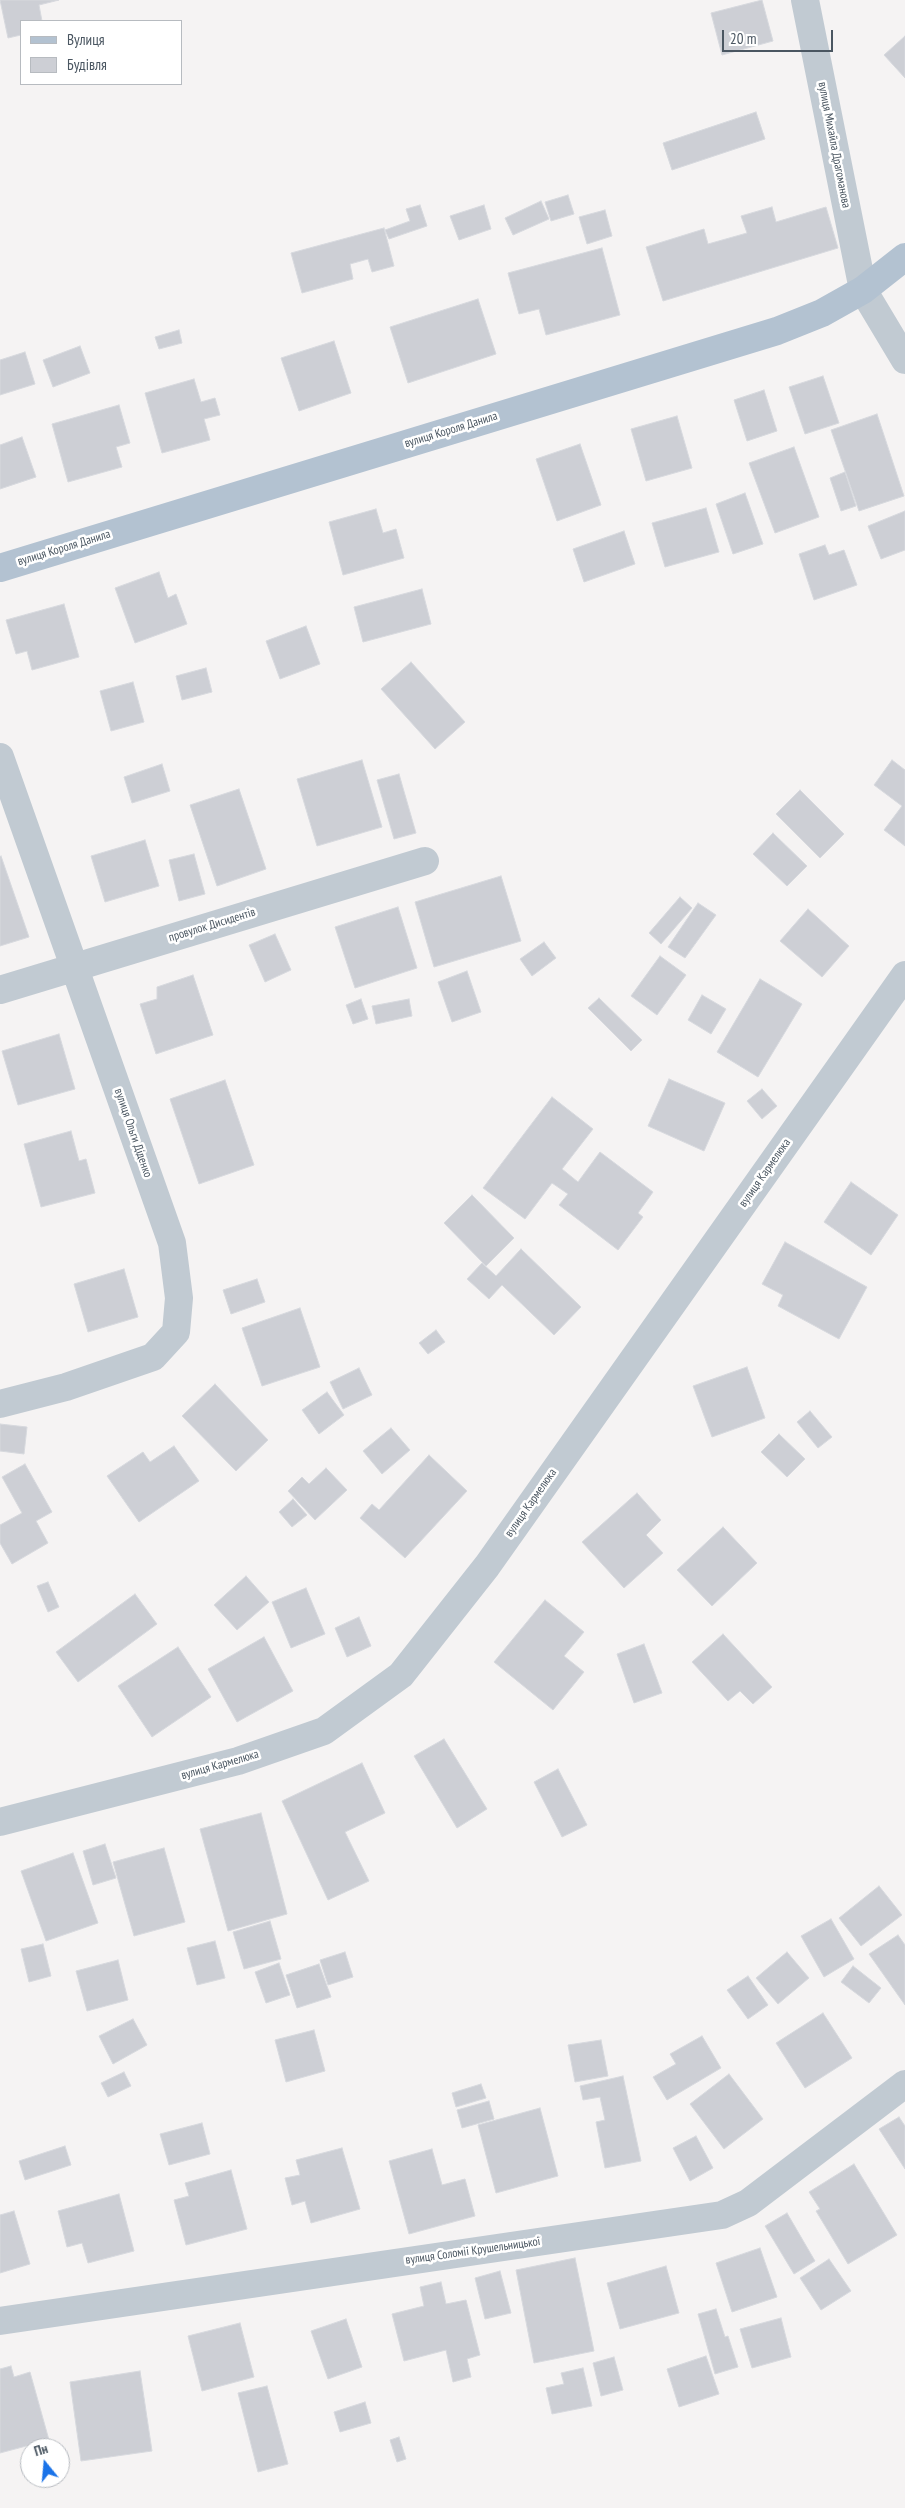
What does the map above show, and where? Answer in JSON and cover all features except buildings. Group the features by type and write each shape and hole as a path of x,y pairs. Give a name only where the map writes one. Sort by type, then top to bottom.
{"main road":[{"name":"вулиця Короля Данила","path":"0,568 777,331 822,313 863,290 901,265"}],"street":[{"name":"вулиця Михайла Драгоманова","path":"805,0 863,290 905,360"},
{"name":"вулиця Ольги Діденко","path":"0,757 172,1243 179,1298 176,1332 153,1357 66,1387 0,1404"},
{"name":"провулок Дисидентів","path":"0,990 425,861"},
{"name":"вулиця Кармелюка","path":"0,1822 238,1761 324,1731 401,1675 487,1566 905,974"},
{"name":"вулиця Соломії Крушельницької","path":"0,2321 722,2214 748,2203 905,2084"}]}
